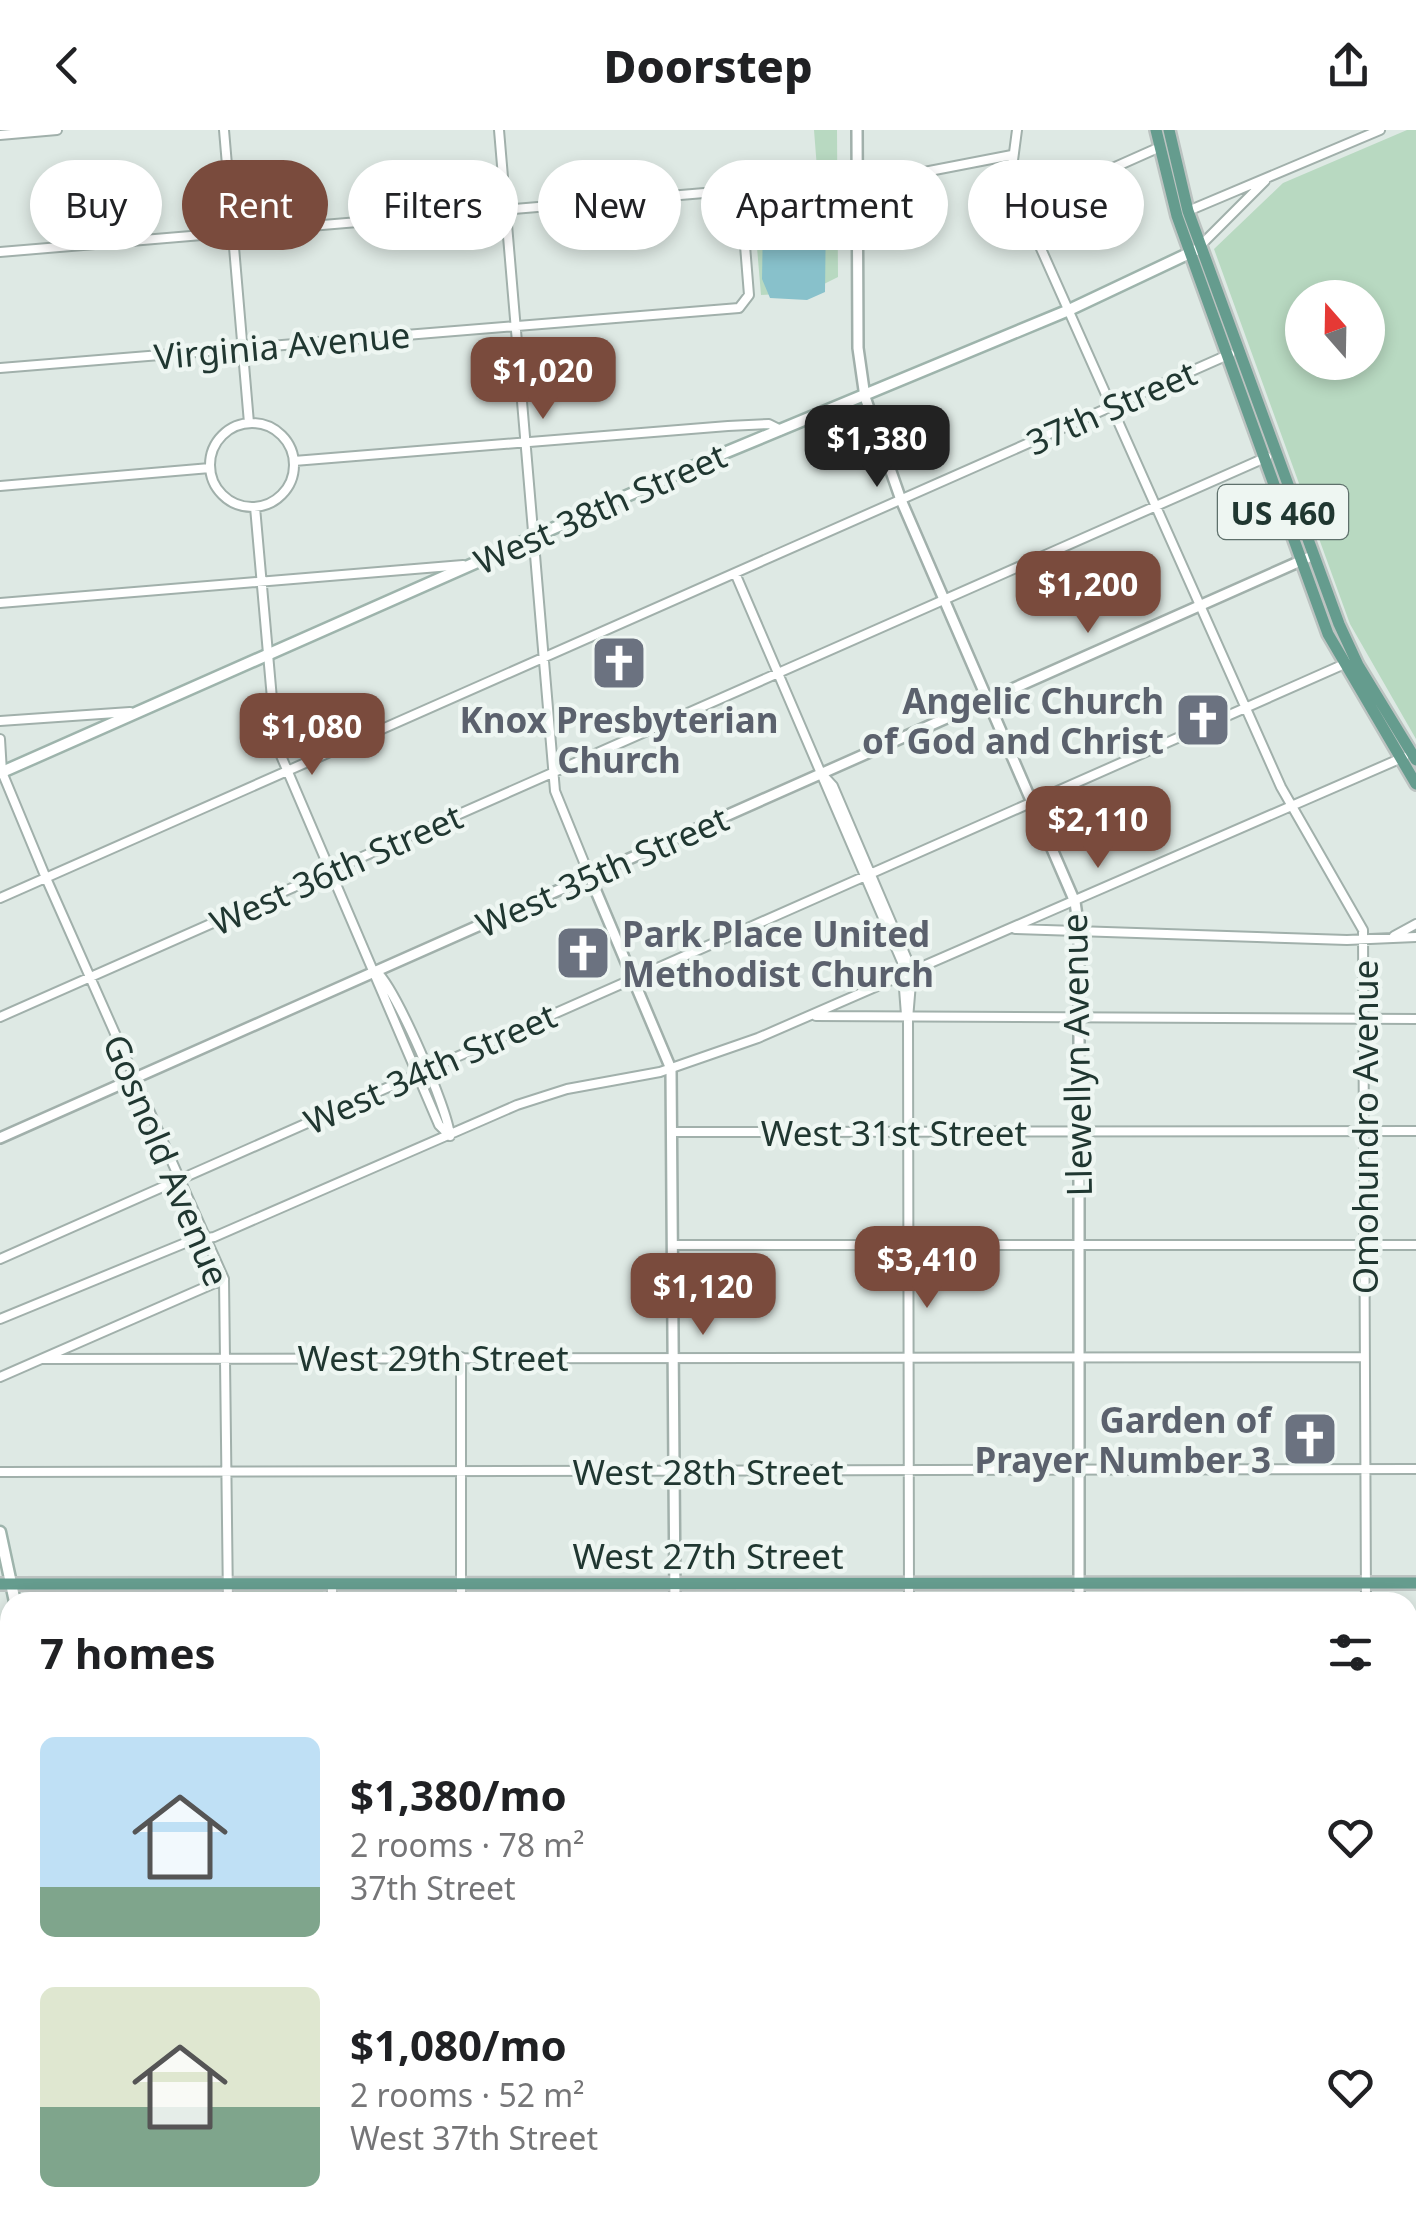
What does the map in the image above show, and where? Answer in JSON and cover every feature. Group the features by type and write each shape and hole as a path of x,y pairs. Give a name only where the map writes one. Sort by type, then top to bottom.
{"main road":[{"name":"US 460","path":"1156,130 1225,356 1314,555 1349,662"},
{"name":"US 460","path":"1169,130 1195,250 1238,351 1301,561 1349,662 1410,758 1416,784"},
{"name":"West 38th Street","path":"1,773 534,537 1069,310 1195,250"},
{"path":"0,1532 5,1584"},
{"name":"West 27th Street","path":"5,1584 1416,1582"}],"street":[{"path":"0,135 57,130"},
{"path":"224,130 227,160"},
{"path":"499,130 502,160"},
{"name":"Llewellyn Avenue","path":"857,130 857,160"},
{"name":"Omohundro Avenue","path":"1013,160 1017,130"},
{"path":"1188,211 1380,130"},
{"path":"1131,160 1160,147"},
{"path":"948,167 1012,154"},
{"path":"1195,250 1268,178"},
{"path":"518,207 701,193"},
{"path":"0,252 182,236"},
{"path":"234,250 249,423"},
{"path":"509,250 555,791 671,1069 675,1592"},
{"name":"Virginia Avenue","path":"0,368 744,306 749,295 746,250"},
{"name":"Llewellyn Avenue","path":"857,250 858,348 866,397 901,500 1075,902 1079,1019 1078,1592"},
{"name":"Omohundro Avenue","path":"1042,250 1290,807 1358,918 1364,940 1366,1592"},
{"name":"37th Street","path":"0,898 1238,351"},
{"path":"249,423 267,426 283,436 294,461 292,480 281,496 255,507 236,504 221,494 210,468 213,450 224,434 249,423"},
{"path":"294,461 769,424 781,430"},
{"name":"West 36th Street","path":"0,1017 1269,456"},
{"path":"0,486 210,468"},
{"path":"255,507 275,736 376,971 379,987 422,1072 439,1125 450,1136"},
{"name":"West 35th Street","path":"0,1138 1314,555"},
{"path":"0,603 472,565"},
{"path":"735,574 908,972 903,1007 908,1019 909,1592"},
{"name":"West 34th Street","path":"0,1259 1349,662"},
{"path":"0,721 140,712"},
{"name":"Gosnold Avenue","path":"0,739 1,773 224,1280 228,1592"},
{"path":"0,1318 206,1238 542,1096 671,1069 810,1016 1410,758"},
{"path":"1391,938 1416,924"},
{"path":"1011,928 1364,940 1416,937"},
{"path":"810,1016 1416,1019"},
{"name":"West 31st Street","path":"672,1132 1416,1131"},
{"path":"672,1245 1416,1245"},
{"path":"0,1378 224,1280"},
{"path":"461,1357 461,1592"},
{"name":"West 29th Street","path":"42,1358 1364,1357"},
{"name":"West 28th Street","path":"0,1472 1416,1469"},
{"path":"332,1584 332,1592"}],"green space":[{"path":"814,130 837,130 837,160 816,160"},
{"path":"1407,130 1416,130 1416,739 1350,624 1214,249 1283,183"},
{"path":"757,250 838,250 838,277 808,292 761,295"},
{"path":"235,1589 323,1592 234,1592"}],"water":[{"path":"762,250 826,250 825,292 807,300 770,298 762,279"}],"place":[{"name":"Knox Presbyterian Church","path":"619,663"},
{"name":"Angelic Church of God and Christ","path":"1203,720"},
{"name":"Park Place United Methodist Church","path":"583,953"},
{"name":"Garden of Prayer Number 3","path":"1310,1439"}]}
